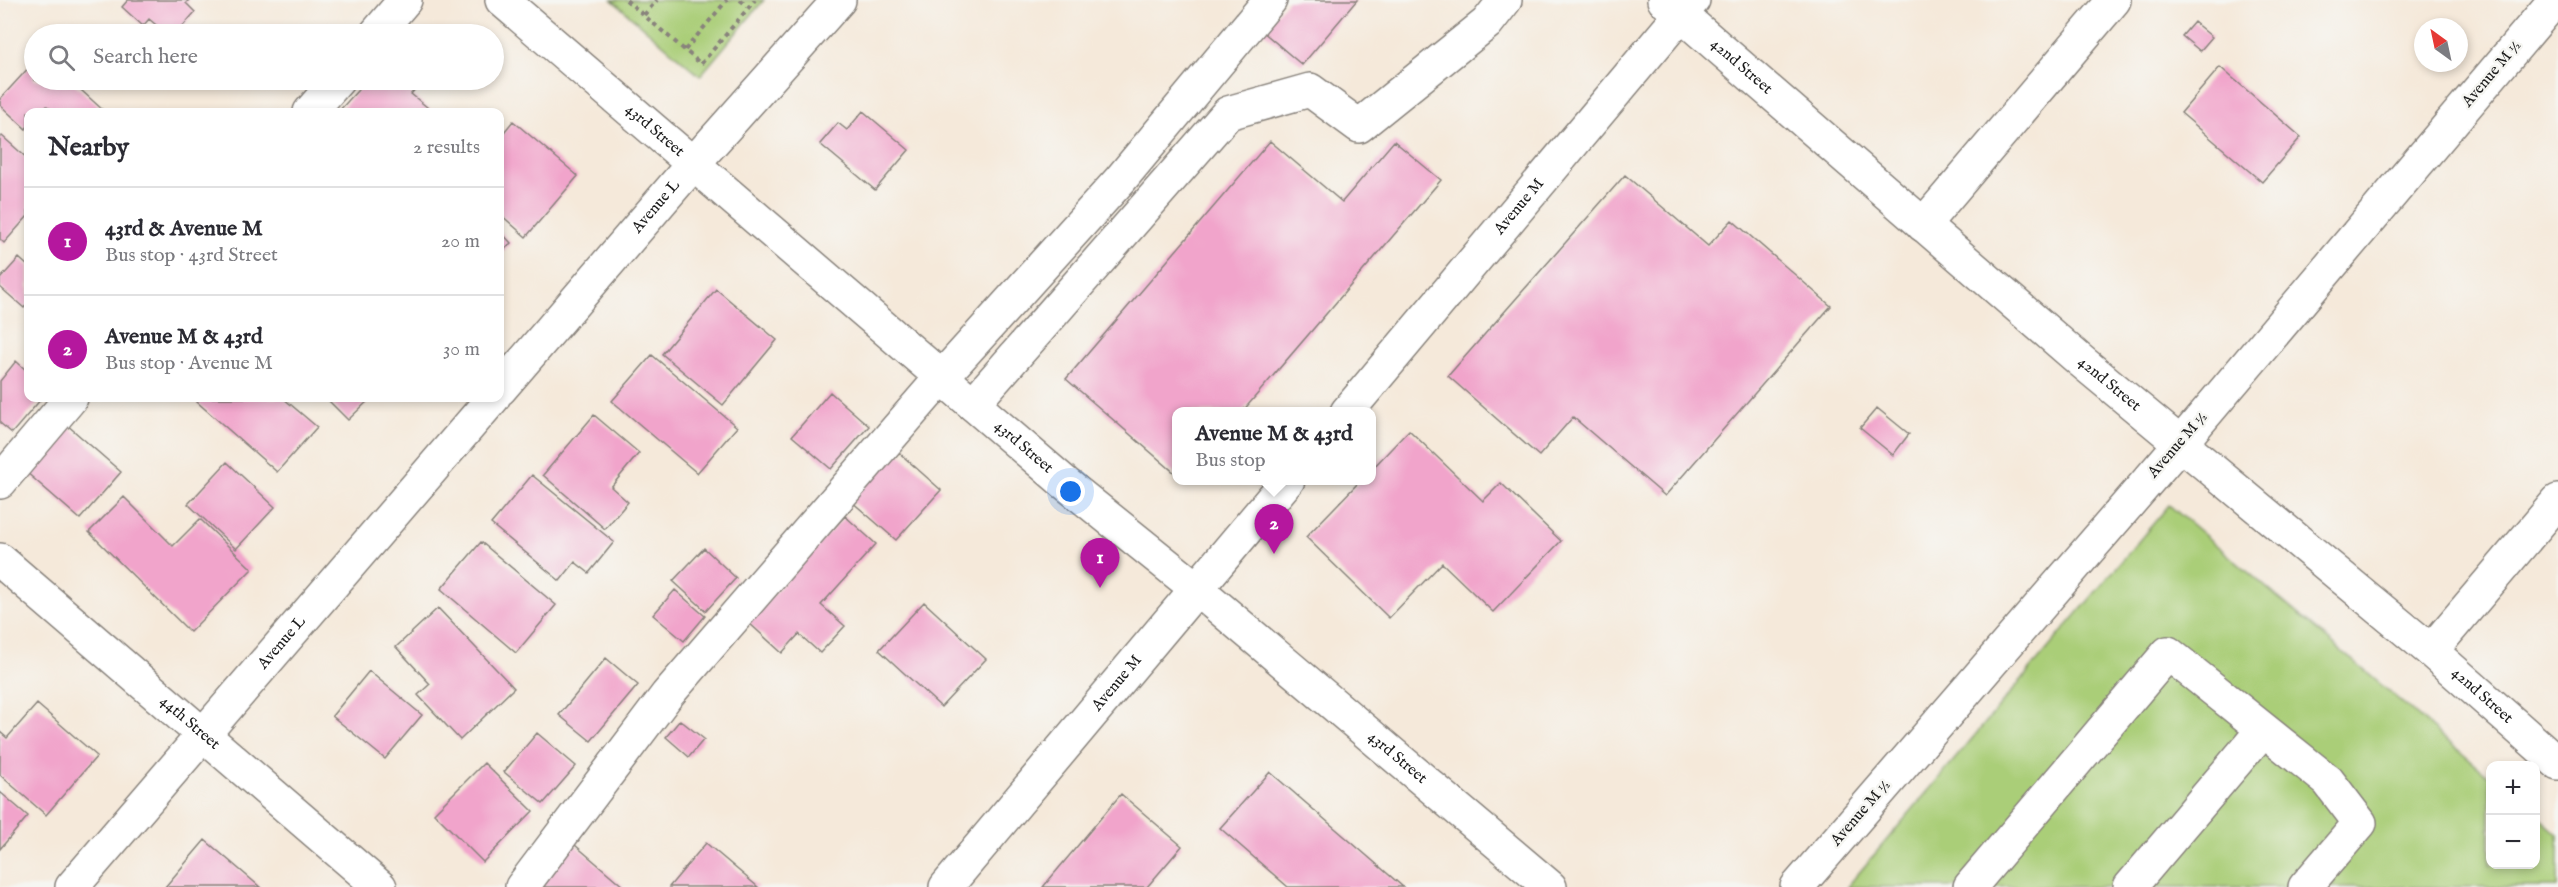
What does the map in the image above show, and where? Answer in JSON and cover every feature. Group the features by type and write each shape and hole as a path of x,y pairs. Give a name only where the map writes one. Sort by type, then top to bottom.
{"street":[{"path":"385,24 405,0"},
{"name":"43rd Street","path":"502,0 973,404 1197,589 1550,887"},
{"name":"Avenue L","path":"504,384 693,164 839,0"},
{"path":"522,887 667,695 942,377 1120,180 1270,0"},
{"path":"973,404 1228,113 1310,90 1359,126 1487,22 1504,0"},
{"path":"1923,225 2114,0"},
{"name":"Avenue M ½","path":"1797,887 2180,444 2555,0"},
{"name":"42nd Street","path":"1679,5 1923,225 2180,444 2431,651 2558,763"},
{"name":"Avenue M","path":"1350,407 1679,5"},
{"path":"314,108 329,90"},
{"path":"0,482 68,402"},
{"name":"Avenue L","path":"72,887 490,402"},
{"name":"Avenue M","path":"946,887 1284,485"},
{"path":"2431,651 2558,501"},
{"name":"44th Street","path":"0,560 380,887"},
{"path":"1970,887 2168,653 2328,781 2360,823 2305,887"},
{"path":"2130,887 2264,729"}],"path":[{"path":"626,0 701,64 755,0"},
{"path":"644,15 657,0"},
{"path":"684,50 727,0"},
{"path":"740,0 749,7"}],"green space":[{"path":"612,0 764,0 700,76"},
{"path":"2169,505 2486,774 2486,869 2540,869 2540,818 2558,834 2558,887 1847,887"}],"building":[{"path":"128,0 189,0 186,3 195,12 185,24 155,24 149,19 145,24 141,24 122,7"},
{"path":"1288,0 1357,0 1302,65 1262,31"},
{"path":"2194,22 2212,37 2200,51 2182,36"},
{"path":"2220,67 2301,137 2262,182 2181,113"},
{"path":"24,73 24,90 81,90 101,108 49,108 47,106 45,108 24,108 24,127 0,105 0,99"},
{"path":"358,90 414,90 411,94 428,108 342,108"},
{"path":"863,111 909,150 875,190 820,144 838,123 847,130"},
{"path":"513,121 578,176 526,237 504,218 504,132"},
{"path":"2,136 24,155 24,220 4,243 0,239 0,138"},
{"path":"1270,141 1342,202 1394,141 1441,180 1246,407 1172,407 1172,471 1066,379"},
{"path":"1625,175 1708,246 1732,220 1831,306 1665,496 1573,417 1539,456 1448,376"},
{"path":"504,235 511,243 504,250"},
{"path":"19,258 24,262 24,308 0,287 0,279"},
{"path":"716,289 777,340 723,405 662,354"},
{"path":"652,355 737,427 697,473 612,401"},
{"path":"16,361 24,368 24,402 39,402 12,433 0,423 0,381"},
{"path":"830,392 869,426 831,469 792,436"},
{"path":"197,402 288,402 317,427 277,472"},
{"path":"330,402 367,402 348,420"},
{"path":"1877,408 1909,434 1893,455 1860,428"},
{"path":"594,415 639,453 611,487 628,502 605,529 543,475"},
{"path":"66,424 121,472 80,519 25,471"},
{"path":"1409,430 1483,501 1501,483 1561,541 1493,612 1442,563 1389,618 1306,537 1356,485 1376,485 1376,465"},
{"path":"896,450 941,490 896,540 851,501"},
{"path":"227,462 275,507 236,549 188,504"},
{"path":"532,475 614,542 589,573 575,562 560,581 491,524"},
{"path":"124,497 173,546 200,519 252,569 190,632 89,532"},
{"path":"845,516 876,544 821,605 845,626 820,653 799,634 782,653 748,622"},
{"path":"481,542 556,605 516,653 441,589"},
{"path":"704,548 736,578 706,611 673,581"},
{"path":"675,590 705,616 684,641 653,615"},
{"path":"924,602 986,659 941,707 879,650"},
{"path":"438,608 514,688 460,740 418,695 430,684 396,647"},
{"path":"606,658 638,685 591,741 559,715"},
{"path":"369,671 422,715 385,759 332,716"},
{"path":"37,704 97,756 46,815 0,775 0,732 7,738"},
{"path":"680,720 704,739 689,757 666,737"},
{"path":"537,733 576,766 543,804 504,772"},
{"path":"484,763 533,811 483,862 434,813"},
{"path":"1270,772 1403,887 1288,887 1220,828"},
{"path":"0,792 28,816 0,849"},
{"path":"1121,794 1182,846 1147,887 1043,887"},
{"path":"568,839 624,887 527,887"},
{"path":"205,840 260,887 165,887"},
{"path":"706,843 758,887 669,887"}],"place":[{"name":"Avenue M & 43rd","path":"1274,554"},
{"name":"43rd & Avenue M","path":"1100,588"}]}
